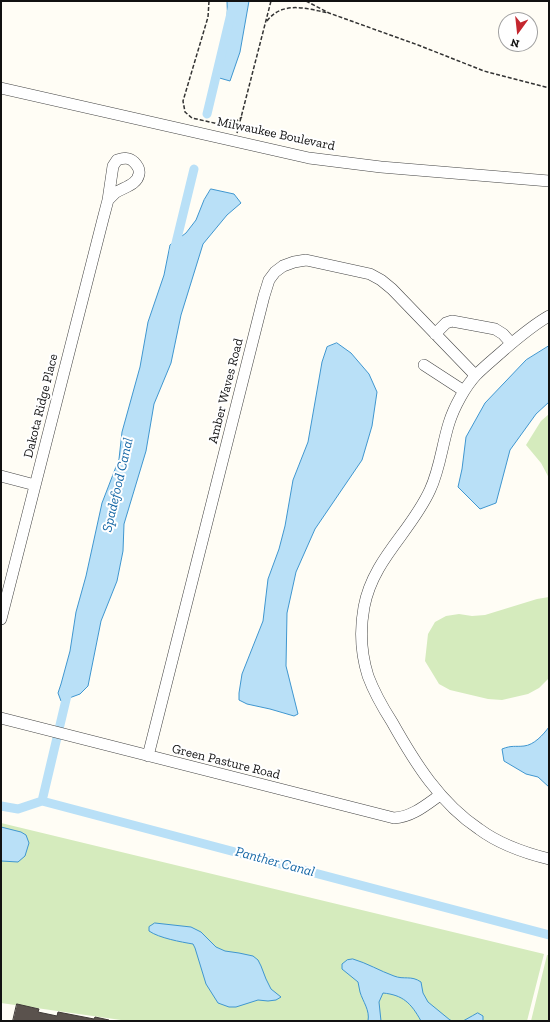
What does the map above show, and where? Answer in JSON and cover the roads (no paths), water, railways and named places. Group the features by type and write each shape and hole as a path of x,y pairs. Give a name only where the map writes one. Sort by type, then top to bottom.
{"street":[{"name":"Milwaukee Boulevard","path":"1,88 309,158 381,167 549,181"},
{"name":"Dakota Ridge Place","path":"1,618 108,200"},
{"name":"Amber Waves Road","path":"148,756 264,296 269,280 275,272 283,266 306,260 370,274 381,280 392,289 475,376"},
{"path":"549,316 539,321 475,376 456,404 449,421 436,474 430,490 412,521 385,557 376,573 364,606 362,625 364,660 368,676 402,741 440,795 459,814 479,830 513,847 549,859"},
{"path":"435,334 446,323 452,321 495,329 504,334 512,343"},
{"path":"424,366 464,391"},
{"path":"1,476 35,485"},
{"name":"Green Pasture Road","path":"1,718 394,818 402,818 410,815 440,795"}],"water":[{"path":"227,1 249,1 240,52 230,81 216,77 226,30"},
{"path":"211,189 234,194 241,203 227,215 203,244 181,315 171,363 154,404 146,451 124,524 123,551 117,581 101,621 88,686 80,694 61,701 58,693 70,651 76,612 86,576 102,503 119,459 122,432 140,367 148,322 164,275 170,245 186,233 196,220 204,200"},
{"path":"337,343 351,353 369,374 377,392 372,426 362,460 315,529 296,572 287,613 286,666 298,714 294,716 247,704 239,700 239,693 242,674 263,621 268,579 279,549 285,526 293,480 308,442 322,362 327,347"},
{"path":"549,346 549,402 536,414 510,450 496,503 480,509 458,487 466,437 485,403 526,360"},
{"path":"549,727 549,787 538,777 526,774 504,761 502,749 531,744 535,742"},
{"path":"1,827 21,832 26,835 29,843 25,856 18,862 1,861"},
{"path":"155,923 191,927 201,932 216,947 225,951 253,956 258,960 271,989 281,997 276,1000 258,1000 236,1007 229,1007 218,1003 206,984 193,944 158,936 149,931 149,927"},
{"path":"353,959 394,976 411,978 421,982 423,993 428,1002 453,1021 421,1021 414,1009 406,1001 396,996 383,993 379,1002 381,1021 368,1021 367,1010 358,982 342,969 342,964 347,960"},
{"path":"478,1013 483,1016 483,1021 463,1021 472,1016"}],"waterway":[{"name":"Spadefood Canal","path":"207,114 234,1"},
{"name":"Spadefood Canal","path":"174,251 194,169"},
{"name":"Spadefood Canal","path":"42,801 69,687"},
{"name":"Panther Canal","path":"1,806 18,809 42,801 549,935"}]}
